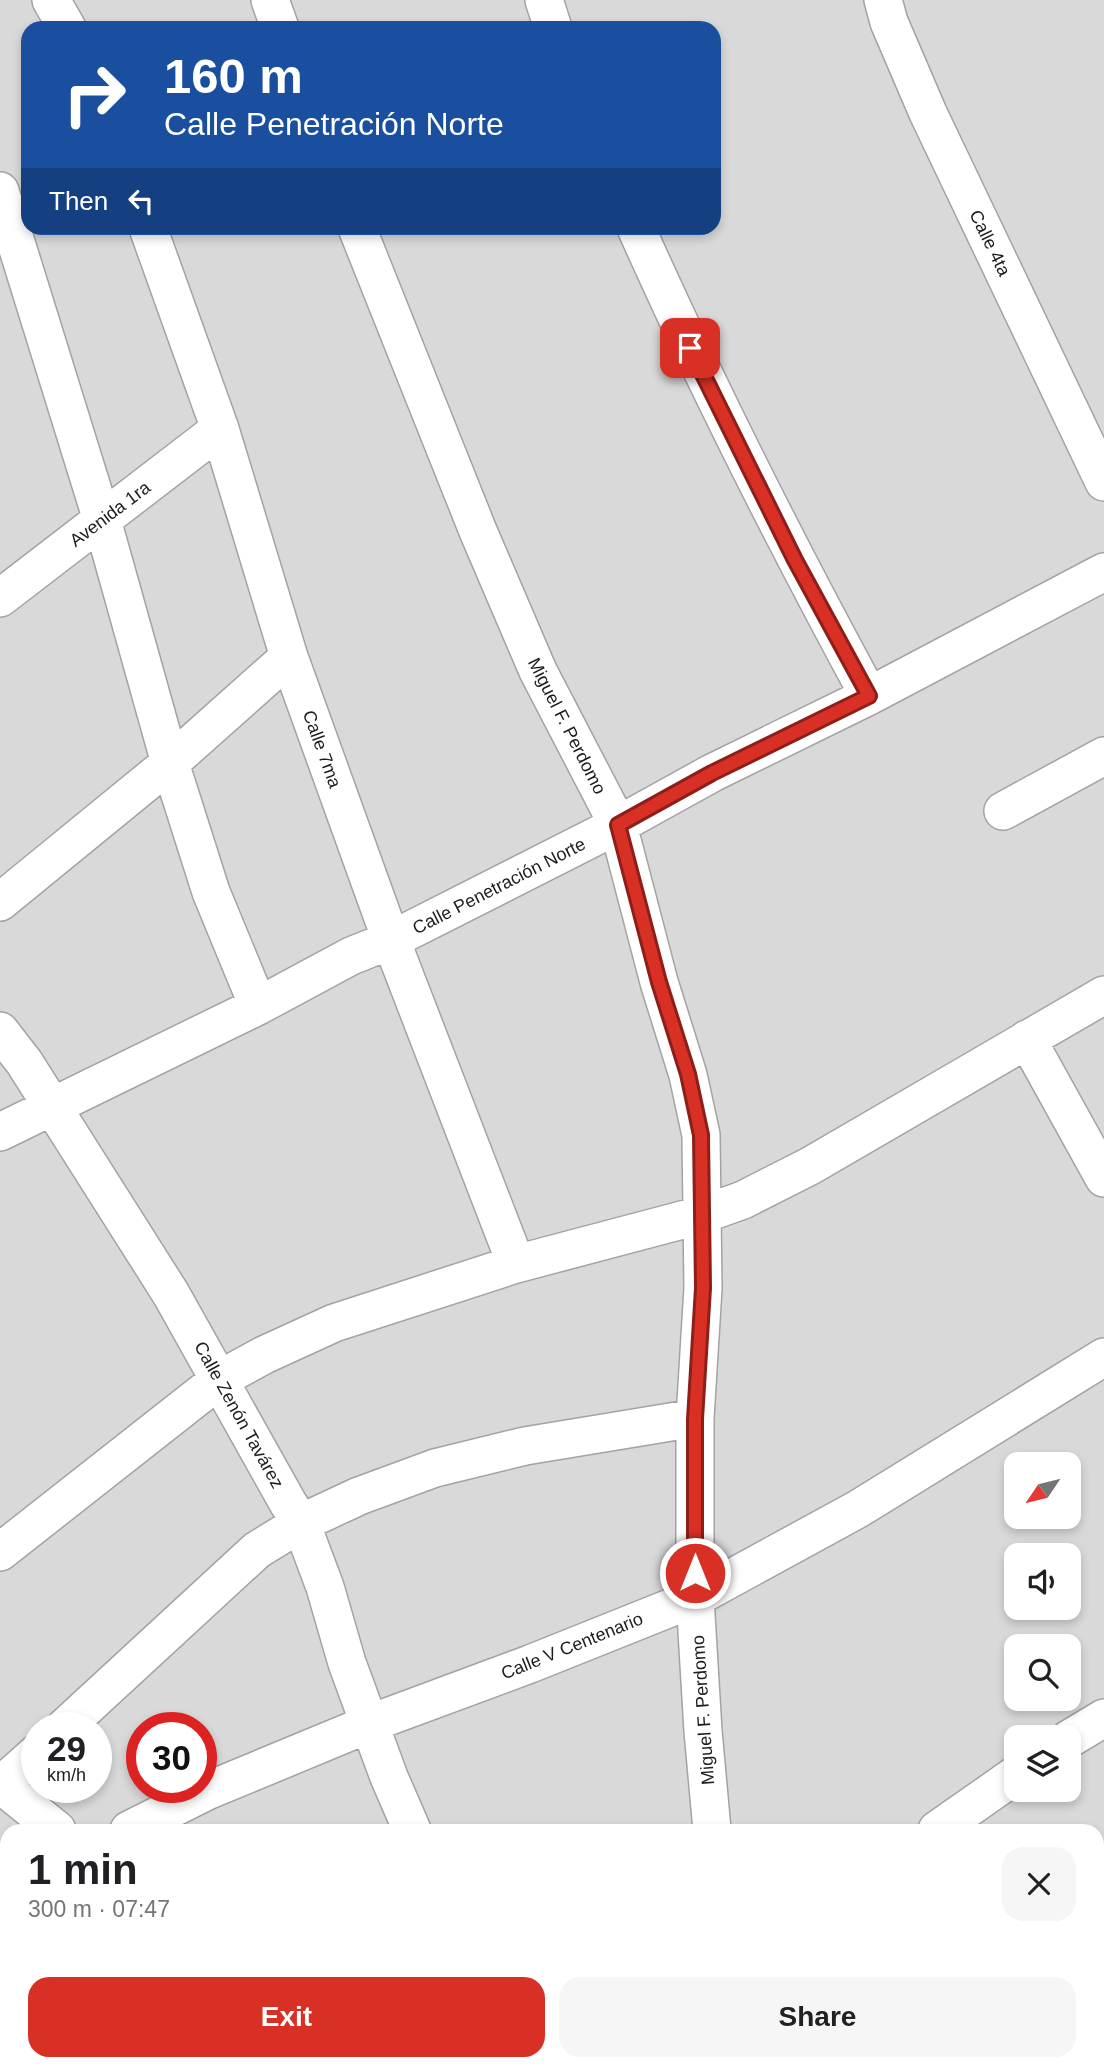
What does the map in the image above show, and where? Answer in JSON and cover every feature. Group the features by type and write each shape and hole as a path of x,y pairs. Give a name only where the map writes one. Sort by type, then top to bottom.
{"street":[{"path":"51,0 62,21"},
{"path":"270,0 278,21"},
{"path":"544,0 551,21"},
{"name":"Calle 4ta","path":"883,0 889,22 928,113 1104,482"},
{"path":"0,191 13,281 102,520 170,763 211,891 258,1006"},
{"name":"Calle 7ma","path":"151,235 220,429 289,657 391,940 516,1264"},
{"name":"Miguel F. Perdomo","path":"360,235 478,531 538,671 618,825 659,982 688,1074 701,1135 703,1288 695,1419 695,1598 711,1824"},
{"path":"639,235 717,404 795,560 869,696"},
{"name":"Avenida 1ra","path":"0,598 220,429"},
{"name":"Calle Penetración Norte","path":"0,1132 618,825 712,773 869,696 1104,572"},
{"path":"0,902 170,763 289,657"},
{"path":"1003,811 1104,756"},
{"path":"0,1552 220,1379 334,1323 516,1264 701,1215 743,1200 810,1166 1104,995"},
{"name":"Calle Zenón Tavárez","path":"0,1031 23,1062 171,1293 301,1523 325,1587 347,1663 409,1824"},
{"path":"1027,1040 1104,1178"},
{"name":"Calle V Centenario","path":"141,1824 207,1791 371,1723 530,1664 695,1598 858,1509 1104,1357"},
{"path":"81,1712 257,1550 301,1523 359,1496 435,1468 525,1446 695,1419"},
{"path":"1081,1732 1104,1718"},
{"path":"21,1767 1,1785 50,1824"},
{"path":"946,1824 1004,1783"}],"shaded area":[{"path":"0,0 1104,0 1104,1824 0,1824"}],"route":[{"path":"690,348 795,560 869,696 712,773 618,825 659,982 688,1074 701,1135 703,1288 695,1419 695,1573"}]}
